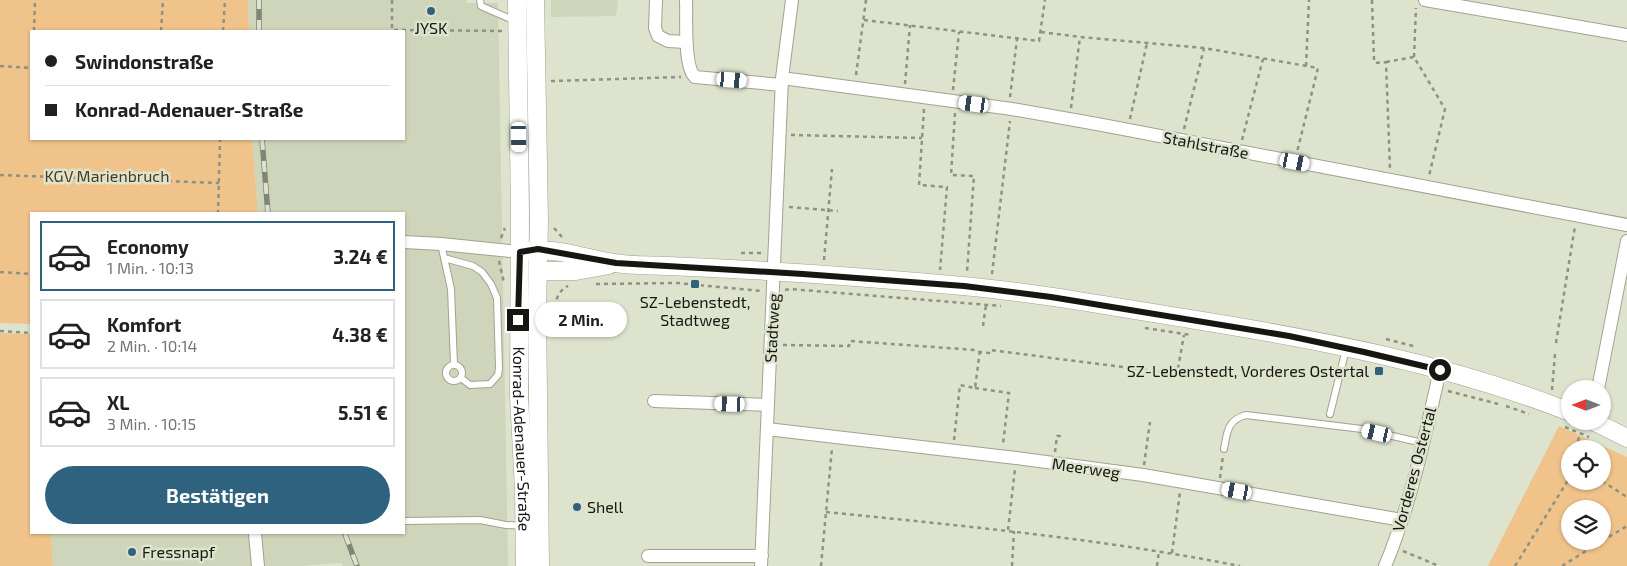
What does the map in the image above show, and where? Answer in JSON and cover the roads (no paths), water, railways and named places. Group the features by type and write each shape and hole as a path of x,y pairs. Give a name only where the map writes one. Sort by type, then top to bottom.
{"street":[{"name":"Konrad-Adenauer-Straße","path":"517,0 512,26 520,252 518,302 519,396 523,460 525,566"},
{"name":"Konrad-Adenauer-Straße","path":"535,0 540,566"},
{"path":"656,0 655,28 658,36 668,40 686,42 686,0"},
{"name":"Stadtweg","path":"762,561 782,81 792,0"},
{"path":"1425,0 1478,4 1627,35"},
{"name":"Stahlstraße","path":"686,42 690,72 695,77 782,81 854,88 1010,109 1627,225"},
{"path":"405,242 520,252 538,249 616,263 775,263 1051,297 1226,325 1346,348 1440,370 1502,387 1561,416"},
{"path":"1600,380 1627,242"},
{"path":"520,252 538,271 576,271 616,263"},
{"name":"Vorderes Ostertal","path":"1385,566 1402,520 1440,370"},
{"path":"654,402 768,405"},
{"name":"Meerweg","path":"767,429 1016,458 1142,475 1402,520"},
{"path":"1611,430 1627,438"},
{"path":"255,534 258,566"},
{"path":"648,556 762,561"}],"lane":[{"path":"480,3 512,26"},
{"path":"441,244 451,289 454,364"},
{"path":"444,258 473,266 482,272 491,284 497,298 498,375 490,384 470,385 461,378"},
{"path":"1330,414 1346,348"},
{"path":"454,364 446,371 447,377 453,381 461,378"},
{"path":"454,364 459,365 462,369 463,375 461,378"},
{"path":"1224,449 1231,424 1237,418 1246,415 1362,429 1423,443"},
{"path":"405,521 480,520 524,526"}],"railway":[{"path":"259,0 259,30"},
{"path":"262,140 268,212"},
{"path":"345,534 357,566"}],"place":[{"name":"JYSK","path":"431,11"},
{"name":"SZ-Lebenstedt, Stadtweg","path":"695,284"},
{"name":"SZ-Lebenstedt, Vorderes Ostertal","path":"1379,371"},
{"name":"Shell","path":"577,507"},
{"name":"Fressnapf","path":"132,552"}],"park label":[{"name":"KGV Marienbruch","path":"107,176"}]}
